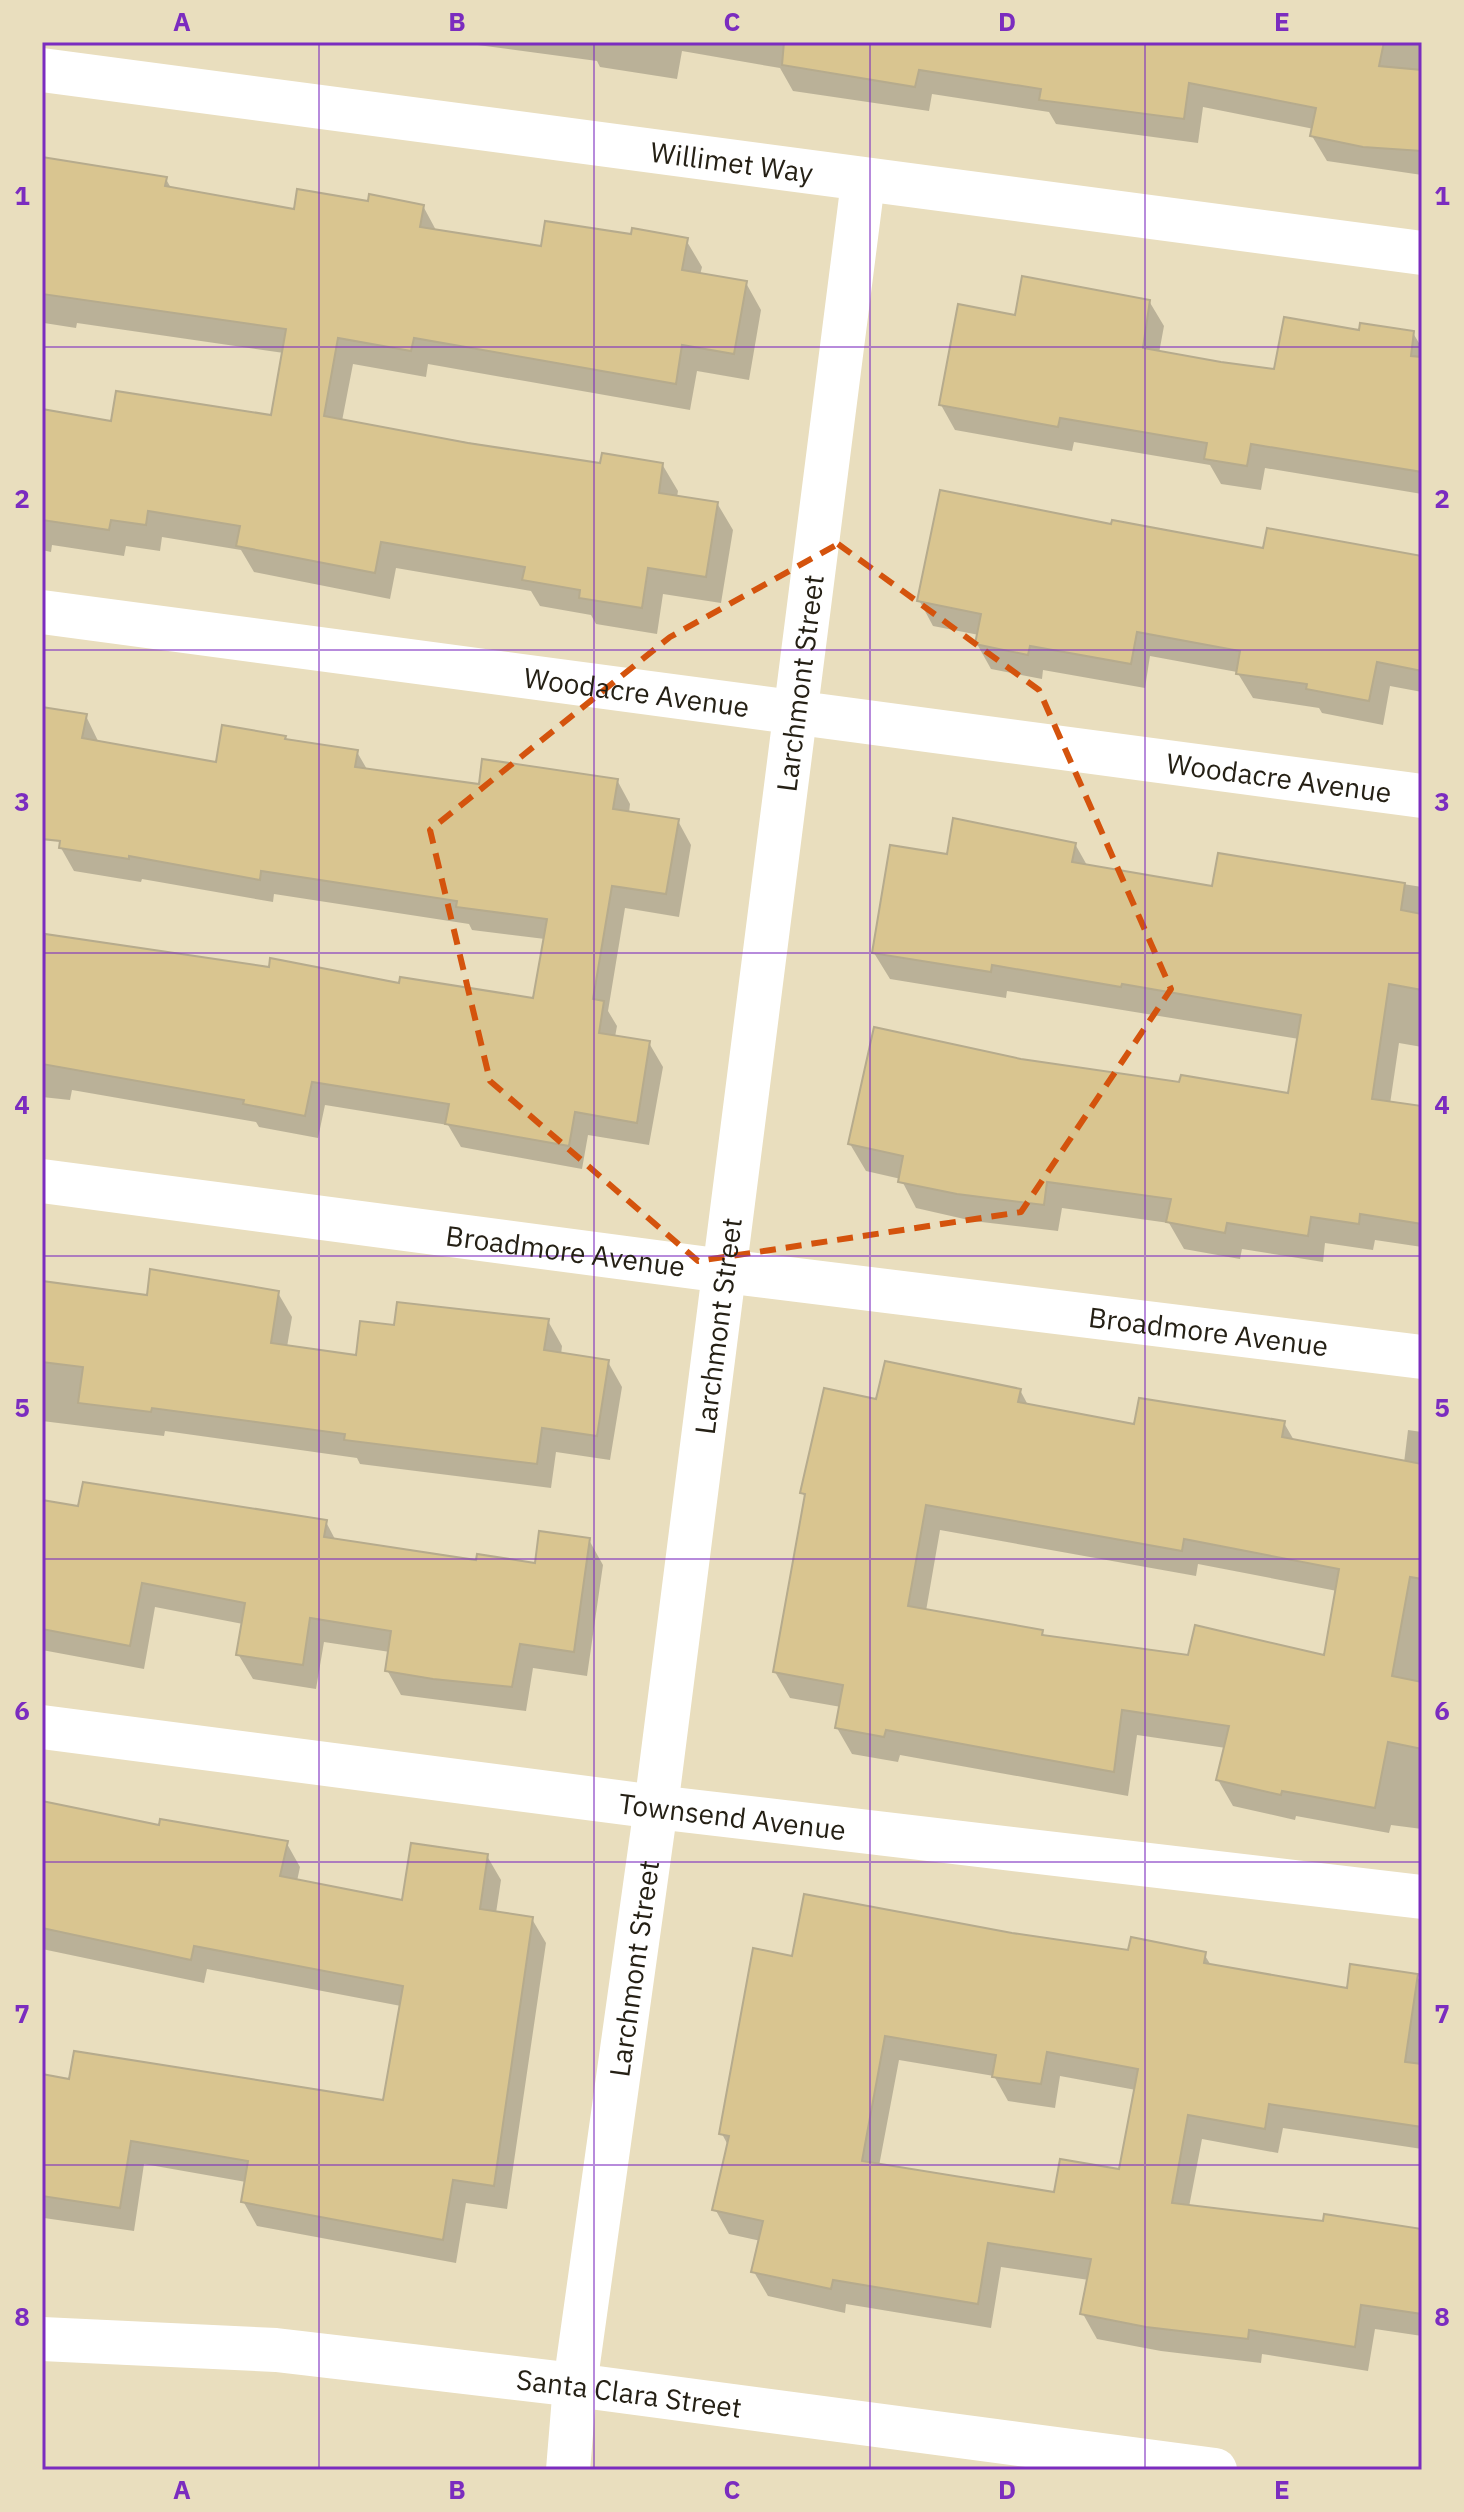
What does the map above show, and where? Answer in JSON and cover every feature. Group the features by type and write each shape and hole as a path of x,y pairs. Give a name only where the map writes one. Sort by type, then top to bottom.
{"street":[{"name":"Willimet Way","path":"42,70 863,182 1422,253"},
{"name":"Larchmont Street","path":"568,2470 575,2385 656,1807 863,182"},
{"name":"Woodacre Avenue","path":"42,612 1422,796"},
{"name":"Broadmore Avenue","path":"42,1181 724,1271 1422,1357"},
{"name":"Townsend Avenue","path":"42,1727 656,1807 1422,1897"},
{"name":"Santa Clara Street","path":"42,2339 276,2350 575,2385 1215,2470"}],"highlighted area":[{"path":"838,544 1039,690 1171,989 1021,1212 698,1261 490,1081 430,830 670,637"}],"building":[{"path":"784,42 1384,42 1379,66 1422,70 1422,151 1363,147 1310,136 1316,108 1189,83 1184,119 1039,100 1041,89 919,70 915,87 782,65"},
{"path":"42,157 167,177 165,186 294,209 297,189 368,201 369,194 424,205 420,227 541,246 545,221 631,234 632,228 688,238 682,270 747,281 734,354 682,345 676,384 414,338 411,351 338,338 324,416 468,443 600,463 602,453 663,463 659,493 718,502 706,577 648,568 642,608 579,598 580,590 522,580 525,567 381,542 375,573 236,546 240,526 148,511 146,525 111,520 109,530 42,520 42,409 111,421 116,391 271,415 286,329 42,294"},
{"path":"1022,276 1150,300 1143,348 1221,362 1274,369 1284,317 1359,330 1360,323 1414,331 1411,356 1422,357 1422,472 1251,444 1247,466 1204,459 1207,443 1060,418 1058,427 939,405 958,304 1015,315"},
{"path":"940,490 1111,524 1112,520 1263,548 1267,528 1422,556 1422,671 1377,662 1369,701 1306,689 1307,684 1236,674 1240,651 1137,632 1131,664 1030,646 1028,655 975,644 981,614 917,601"},
{"path":"42,707 87,714 82,738 216,762 222,725 358,750 355,767 479,784 482,759 618,779 613,809 679,819 666,894 612,886 593,999 604,1001 599,1033 650,1041 637,1123 575,1112 569,1146 445,1124 449,1104 312,1082 305,1116 243,1104 244,1100 42,1064 45,934 269,967 270,958 399,983 400,977 533,998 547,919 456,907 457,901 261,871 260,880 129,856 129,859 59,848 60,841 42,839"},
{"path":"953,818 1076,843 1072,862 1212,886 1218,853 1405,883 1401,910 1422,914 1422,990 1389,984 1372,1099 1422,1106 1422,1224 1360,1214 1359,1224 1311,1217 1308,1236 1227,1223 1225,1233 1166,1222 1171,1199 1047,1182 1044,1205 957,1194 898,1182 903,1156 848,1144 874,1027 1021,1059 1179,1082 1181,1075 1288,1093 1301,1015 992,965 991,972 872,953 890,845 947,854"},
{"path":"150,1269 279,1291 271,1343 356,1355 360,1321 394,1325 397,1302 549,1319 544,1350 609,1360 597,1436 542,1428 537,1464 344,1440 345,1434 152,1408 151,1412 78,1403 83,1367 42,1362 42,1281 147,1295"},
{"path":"885,1361 1021,1389 1018,1402 1134,1424 1139,1398 1285,1421 1282,1437 1422,1464 1422,1579 1410,1577 1392,1676 1422,1682 1422,1749 1388,1742 1375,1808 1282,1791 1281,1795 1216,1780 1229,1726 1122,1710 1114,1772 886,1730 884,1737 835,1728 843,1685 773,1672 805,1494 800,1493 824,1388 876,1399","holes":["926,1505 1182,1551 1184,1539 1339,1569 1324,1655 1195,1625 1188,1655 1042,1635 1043,1630 908,1606"]},
{"path":"83,1482 327,1520 324,1537 476,1560 477,1554 535,1563 539,1531 590,1538 574,1652 520,1644 512,1687 433,1679 385,1671 391,1631 310,1618 303,1665 236,1655 245,1603 142,1583 130,1646 42,1629 42,1500 78,1506"},
{"path":"42,1801 159,1825 160,1819 288,1841 280,1876 402,1900 411,1843 488,1854 480,1909 533,1917 494,2186 453,2180 443,2240 241,2202 248,2161 131,2141 120,2208 42,2196 42,2074 69,2079 74,2051 383,2100 403,1986 194,1946 191,1960 42,1928"},
{"path":"804,1894 1012,1933 1128,1950 1131,1937 1206,1952 1204,1963 1347,1988 1350,1964 1418,1974 1405,2062 1422,2064 1422,2127 1269,2104 1265,2129 1188,2115 1172,2203 1323,2221 1324,2214 1422,2229 1422,2314 1361,2305 1355,2347 1249,2330 1248,2339 1146,2327 1080,2314 1091,2259 988,2243 978,2304 833,2280 831,2289 751,2272 763,2221 712,2210 729,2136 719,2134 753,1948 792,1956","holes":["885,2036 996,2055 992,2077 1041,2084 1047,2052 1138,2069 1119,2169 1060,2159 1054,2192 862,2161"]}]}
